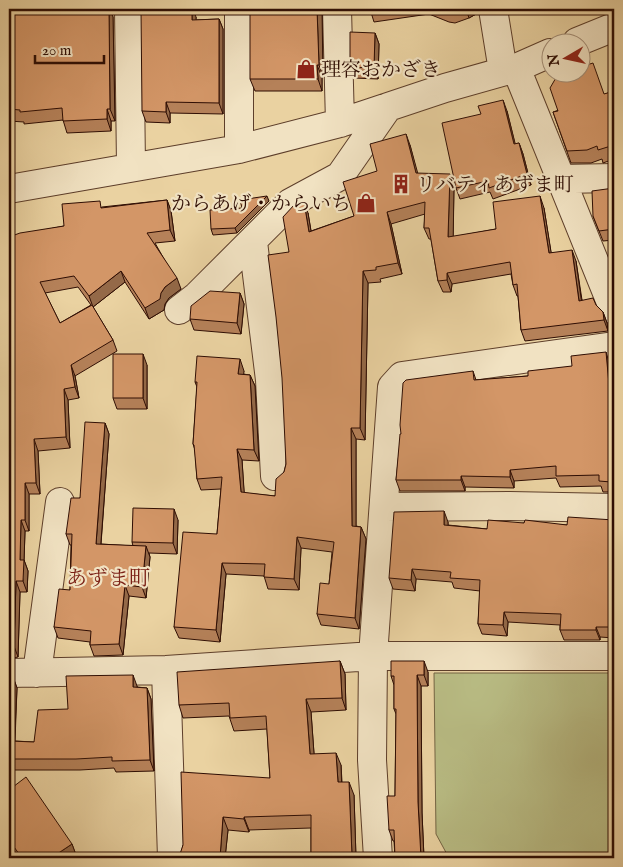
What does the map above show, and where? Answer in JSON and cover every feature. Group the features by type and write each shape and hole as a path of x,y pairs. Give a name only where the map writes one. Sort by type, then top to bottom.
{"street":[{"path":"129,9 131,166"},
{"path":"239,9 239,149"},
{"path":"337,9 340,123"},
{"path":"494,9 510,69 561,179 614,310"},
{"path":"590,37 614,27"},
{"path":"9,189 131,166 239,149 340,123 510,69 540,57"},
{"path":"179,310 197,296 290,203 340,176 388,107"},
{"path":"561,179 614,178"},
{"path":"253,242 270,380 275,476"},
{"path":"378,858 372,760 373,656 392,387 402,376 614,346"},
{"path":"37,673 60,502"},
{"path":"384,507 510,506 614,508"},
{"path":"9,673 166,670 373,656 614,656"},
{"path":"166,670 172,858"}],"green space":[{"path":"434,673 614,673 614,858 449,858 436,834"}],"building":[{"path":"9,9 109,9 110,109 107,109 107,119 63,121 62,108 20,112 20,110 9,109"},
{"path":"141,9 192,9 192,20 219,19 219,103 166,102 166,112 142,111"},
{"path":"250,9 317,9 318,79 250,79"},
{"path":"350,32 375,33 374,68 350,67"},
{"path":"593,63 604,94 614,91 614,145 598,150 597,146 587,150 567,151 553,112 558,111 550,88 554,82 590,82 590,64"},
{"path":"503,100 514,144 519,143 527,174 489,188 488,181 456,188 442,123 481,114 478,106"},
{"path":"406,134 416,173 450,174 448,237 496,229 493,202 540,196 549,253 572,250 579,301 593,298 596,305 603,312 604,320 521,330 517,284 513,285 510,262 447,273 447,280 438,281 429,228 424,228 425,202 387,212 398,263 376,267 376,270 363,271 360,428 351,428 352,526 361,527 355,618 317,614 320,583 329,584 334,542 297,537 294,579 264,577 265,564 222,563 216,630 174,627 183,532 217,534 222,477 197,479 193,444 197,356 240,359 238,374 250,375 254,450 237,449 241,492 275,496 276,479 284,472 286,464 282,378 268,255 289,252 283,217 295,204 304,202 309,232 354,216 343,182 377,171 370,144"},
{"path":"614,188 614,229 599,231 593,216 592,191"},
{"path":"267,196 235,228 211,229 210,210 242,208 240,200"},
{"path":"167,200 170,230 147,233 177,278 165,287 160,299 145,308 121,271 89,296 74,276 40,282 60,323 92,305 113,340 71,365 75,387 64,389 66,437 34,439 36,483 25,483 25,520 21,520 20,560 24,560 23,581 16,581 14,646 9,647 9,237 20,233 64,226 62,204 100,201 101,208"},
{"path":"210,291 240,293 237,323 190,319 191,306"},
{"path":"606,352 614,427 614,483 599,481 599,475 556,476 556,466 510,470 510,477 461,476 461,480 396,480 401,434 403,383 406,380 473,371 474,380 528,376 528,371 572,366 571,356"},
{"path":"113,354 143,354 143,398 113,398"},
{"path":"85,422 105,423 96,544 146,546 142,587 125,585 119,644 90,645 91,631 54,627 59,589 70,590 72,534 66,534 71,498 80,498"},
{"path":"133,508 174,509 173,543 132,542"},
{"path":"444,511 444,525 487,529 488,520 524,523 525,520 567,525 568,517 614,520 614,627 596,627 596,630 560,630 561,614 504,612 503,625 478,624 480,580 450,578 451,572 412,569 411,580 389,578 394,512"},
{"path":"340,661 342,698 306,699 310,754 336,753 338,782 349,782 352,856 311,856 311,815 244,817 244,819 223,817 220,858 180,858 183,845 181,772 270,778 266,716 230,718 229,703 179,705 177,672"},
{"path":"391,661 424,661 424,675 417,675 418,802 421,858 395,858 394,830 389,830 387,796 395,796 396,709 394,709 394,676 391,676"},
{"path":"133,675 133,687 147,688 150,760 112,761 112,757 10,759 9,767 9,677 13,677 10,741 34,742 38,710 68,709 66,676"},
{"path":"26,777 72,844 51,858 22,858 9,840 9,790"}],"place":[{"name":"理容おかざき","path":"306,69"},
{"name":"リバティあずま町","path":"401,184"},
{"name":"からあげ・からいち","path":"366,203"}],"district":[{"name":"あずま町","path":"108,578"}]}
